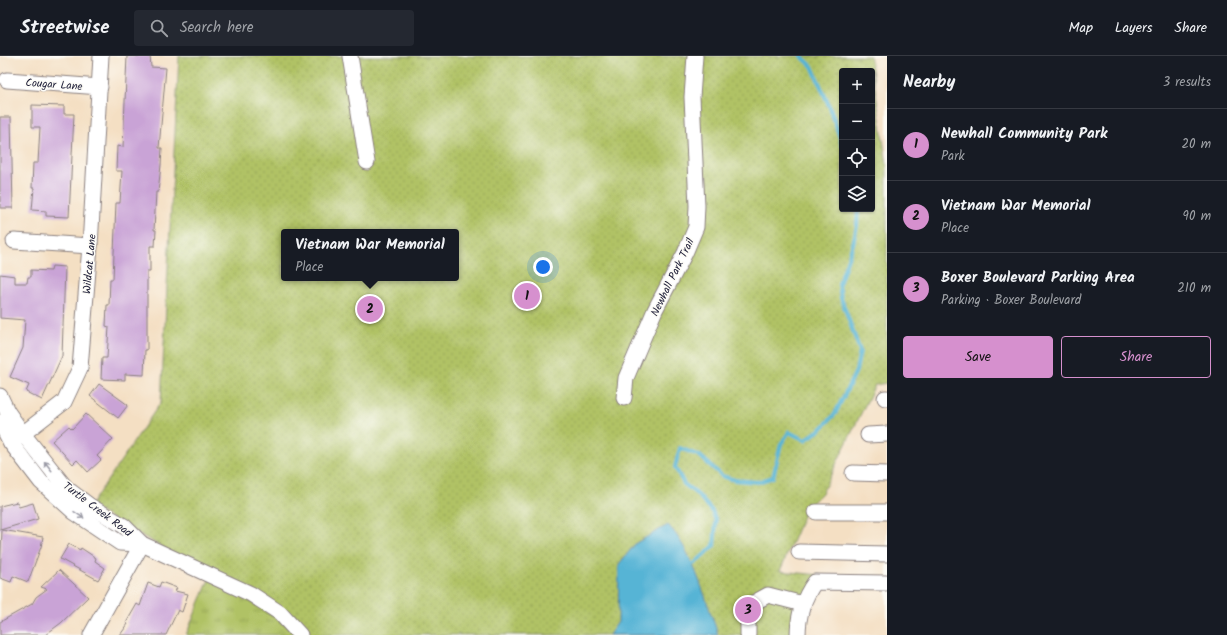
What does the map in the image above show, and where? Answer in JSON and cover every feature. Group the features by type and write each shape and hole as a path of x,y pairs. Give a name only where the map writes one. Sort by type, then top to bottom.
{"street":[{"name":"Wildcat Lane","path":"17,439 64,402 80,368 90,246 102,56"},
{"path":"350,56 367,162"},
{"name":"Newhall Park Trail","path":"624,398 626,378 655,310 685,253 696,227 697,206 692,97 695,56"},
{"name":"Cougar Lane","path":"7,80 100,87"},
{"path":"14,241 90,246"},
{"name":"Turtle Creek Road","path":"0,396 17,439"},
{"name":"Turtle Creek Road","path":"0,422 66,488 90,506 124,526 142,544 251,594 280,613 300,635"},
{"path":"868,435 887,434"},
{"path":"853,473 887,474"},
{"path":"816,512 887,512"},
{"path":"91,635 142,544"},
{"path":"799,552 887,554"},
{"path":"798,635 803,604 808,592 815,582 886,583"},
{"path":"748,635 748,606 768,595 803,604"}],"green space":[{"path":"179,56 870,56 872,68 839,68 839,212 875,212 875,88 887,165 887,383 875,385 822,493 806,509 780,571 820,575 798,635 300,635 211,575 90,506 161,402"},
{"path":"211,575 300,635 186,635"}],"water":[{"path":"668,525 684,547 691,560 718,635 609,635 618,622 619,564 636,543"}],"building":[{"path":"127,56 150,56 151,67 166,68 159,148 162,148 161,165 158,192 156,192 154,230 156,230 155,246 150,246 150,271 147,271 147,350 145,350 144,375 125,374 125,380 101,379 102,358 107,358 109,327 106,326 107,305 109,305 110,279 113,279 116,203 120,203 122,171 116,171 117,146 123,147"},
{"path":"32,105 64,106 64,114 74,114 69,217 46,216 46,211 32,210 34,188 32,188 33,163 38,163 40,127 32,127"},
{"path":"0,117 11,117 13,208 0,208"},
{"path":"52,266 65,267 62,356 42,400 26,392 29,385 10,377 23,348 25,320 0,318 0,274 15,276 15,283 27,283 28,277 31,277 31,270 51,271"},
{"path":"99,384 128,405 118,418 90,396"},
{"path":"86,414 113,439 97,456 101,460 88,472 77,460 73,464 52,441 69,426 72,429"},
{"path":"17,502 19,507 33,503 38,519 0,530 0,506"},
{"path":"2,530 43,537 41,547 28,582 13,576 11,582 0,578"},
{"path":"69,544 80,550 81,548 96,558 95,561 105,568 98,580 60,559"},
{"path":"59,570 88,597 61,623 45,635 0,635 0,622 32,604 36,597 47,589 41,587"},
{"path":"161,582 177,588 175,591 188,594 182,612 178,610 166,635 120,635 128,624 126,623 137,604 140,606 148,583 159,587"}],"waterway":[{"path":"801,56 812,66 830,108 841,140"},
{"path":"688,566 695,563 714,546 716,521 712,511 698,495 684,484 675,467 680,448 700,456 722,476 735,480 758,482 773,477 781,444 789,432 805,440 821,429 835,414 856,371 860,351 841,298 839,284 853,244 857,226 858,212"}],"place":[{"name":"Newhall Community Park","path":"527,296"},
{"name":"Vietnam War Memorial","path":"370,309"},
{"name":"Boxer Boulevard Parking Area","path":"748,610"}]}
